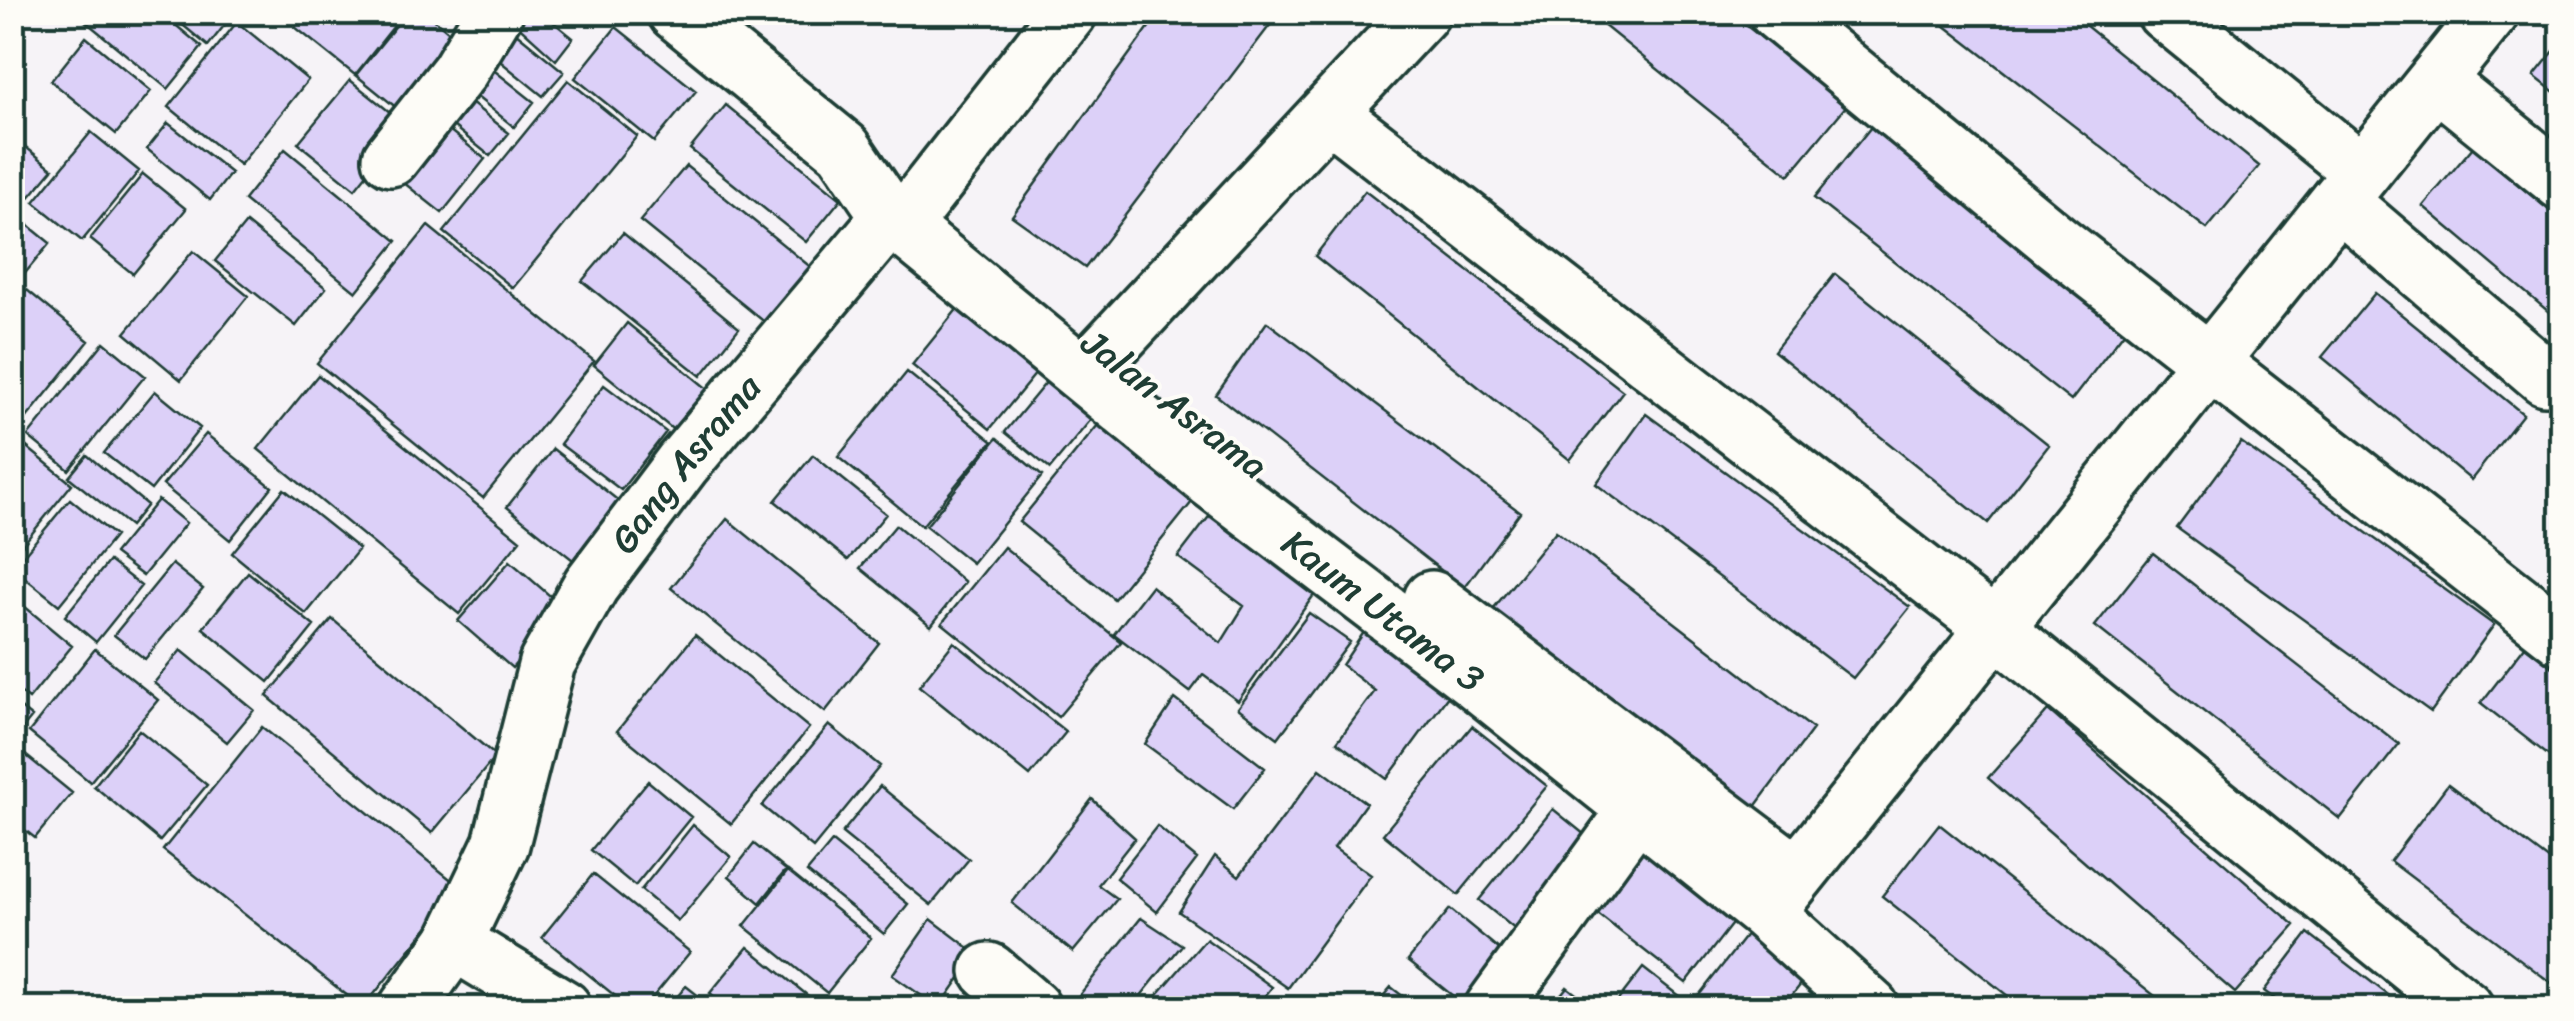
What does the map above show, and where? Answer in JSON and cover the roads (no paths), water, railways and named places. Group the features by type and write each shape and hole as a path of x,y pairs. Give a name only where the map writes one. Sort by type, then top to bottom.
{"street":[{"path":"391,158 459,72 495,12"},
{"path":"676,12 844,148 903,217"},
{"name":"Gang Asrama","path":"407,1008 454,942 501,844 547,663 591,585 682,464 903,217 1069,12"},
{"path":"1094,362 1422,12"},
{"path":"1776,12 2055,242 2211,359 2562,637"},
{"path":"2165,12 2351,186 2545,377"},
{"path":"1781,893 2492,12"},
{"path":"2436,81 2562,182"},
{"path":"1330,114 1995,628 2465,1008"},
{"name":"Kaum Utama 3","path":"903,217 1094,362 1210,478 1472,678 1636,811 1781,893 1871,1008"},
{"name":"Jalan Asrama","path":"1094,362 1781,893"},
{"path":"1493,1008 1636,811"},
{"path":"454,942 564,1008"},
{"path":"990,970 1032,1008"}]}
